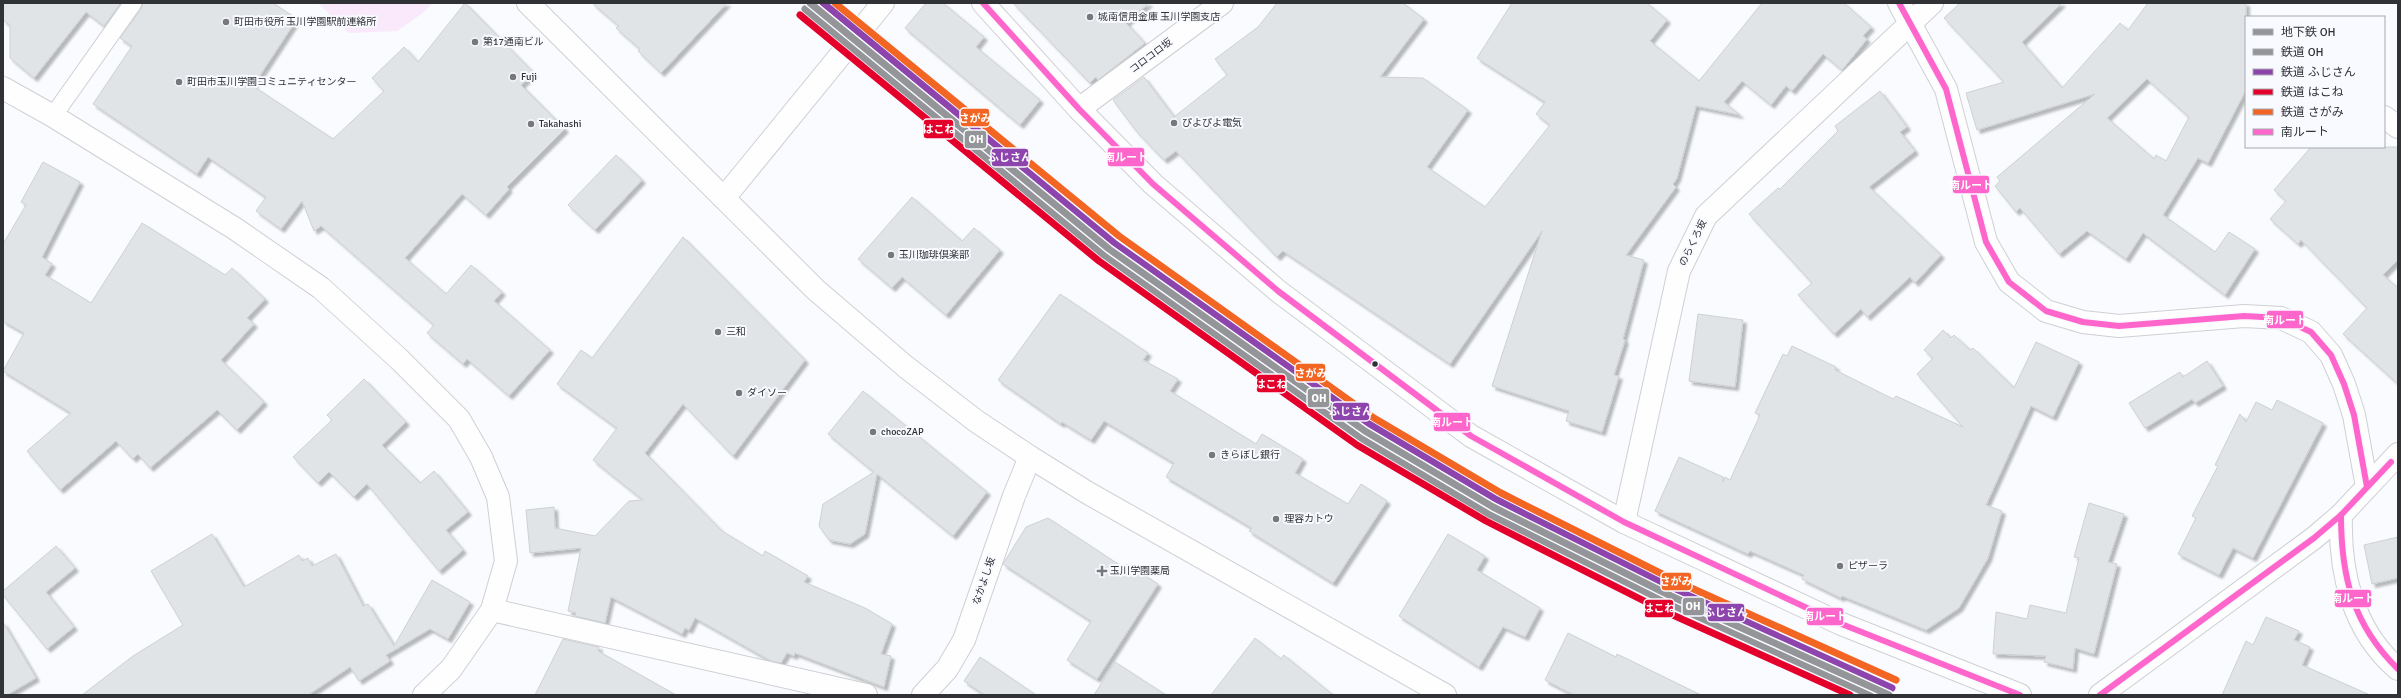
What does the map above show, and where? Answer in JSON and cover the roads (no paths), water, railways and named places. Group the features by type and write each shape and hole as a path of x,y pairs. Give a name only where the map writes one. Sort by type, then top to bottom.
{"street":[{"path":"528,3 816,290 866,335 976,421 1088,493 1445,695"},
{"path":"724,198 883,3"},
{"path":"983,3 1079,109 1153,184 1285,296 1471,436 1624,522 1840,623 2020,695"},
{"name":"コロコロ坂","path":"1079,109 1222,3"},
{"path":"1898,3 1911,23 1946,89 1986,242 2009,282 2046,311 2084,322 2120,326 2244,316 2281,318 2311,332 2331,355 2344,384 2354,415 2367,487"},
{"name":"のらくろ坂","path":"1624,522 1649,402 1679,272 1706,216 1932,3"},
{"path":"3,88 53,116 234,228 321,288 399,359 459,419 481,457 498,496 506,561 492,610 451,669 424,695"},
{"path":"2385,118 2398,127"},
{"path":"2100,695 2314,538 2341,516 2398,454"},
{"name":"なかよし坂","path":"923,695 947,669 964,640 1014,496 1030,457"},
{"path":"2341,516 2340,546 2344,571 2352,598 2366,632 2381,654 2398,669"},
{"path":"492,610 866,695"}],"lane":[{"path":"53,116 133,3"}],"metro line":[{"name":"OH","path":"810,3 1109,249 1365,431 1493,507 1671,596 1889,695"}],"rail line":[{"name":"ふじさん","path":"823,3 1114,243 1369,424 1497,500 1674,589 1892,688"},
{"name":"さがみ","path":"835,3 1119,236 1374,418 1501,493 1678,582 1896,680"},
{"name":"OH","path":"805,9 1104,255 1361,438 1489,514 1668,603 1870,695"},
{"name":"はこね","path":"800,15 1099,261 1357,445 1486,521 1664,611 1850,695"}],"place":[{"name":"城南信用金庫 玉川学園支店","path":"1090,17"},
{"name":"町田市役所 玉川学園駅前連絡所","path":"226,22"},
{"name":"第17通南ビル","path":"475,42"},
{"name":"Fuji","path":"513,77"},
{"name":"町田市玉川学園コミュニティセンター","path":"179,82"},
{"name":"ぴよぴよ電気","path":"1174,123"},
{"name":"Takahashi","path":"531,124"},
{"name":"玉川珈琲倶楽部","path":"891,255"},
{"name":"三和","path":"718,332"},
{"name":"ダイソー","path":"739,393"},
{"name":"chocoZAP","path":"873,432"},
{"name":"きらぼし銀行","path":"1212,455"},
{"name":"理容カトウ","path":"1276,519"},
{"name":"ピザーラ","path":"1840,566"},
{"name":"玉川学園薬局","path":"1102,571"}]}
